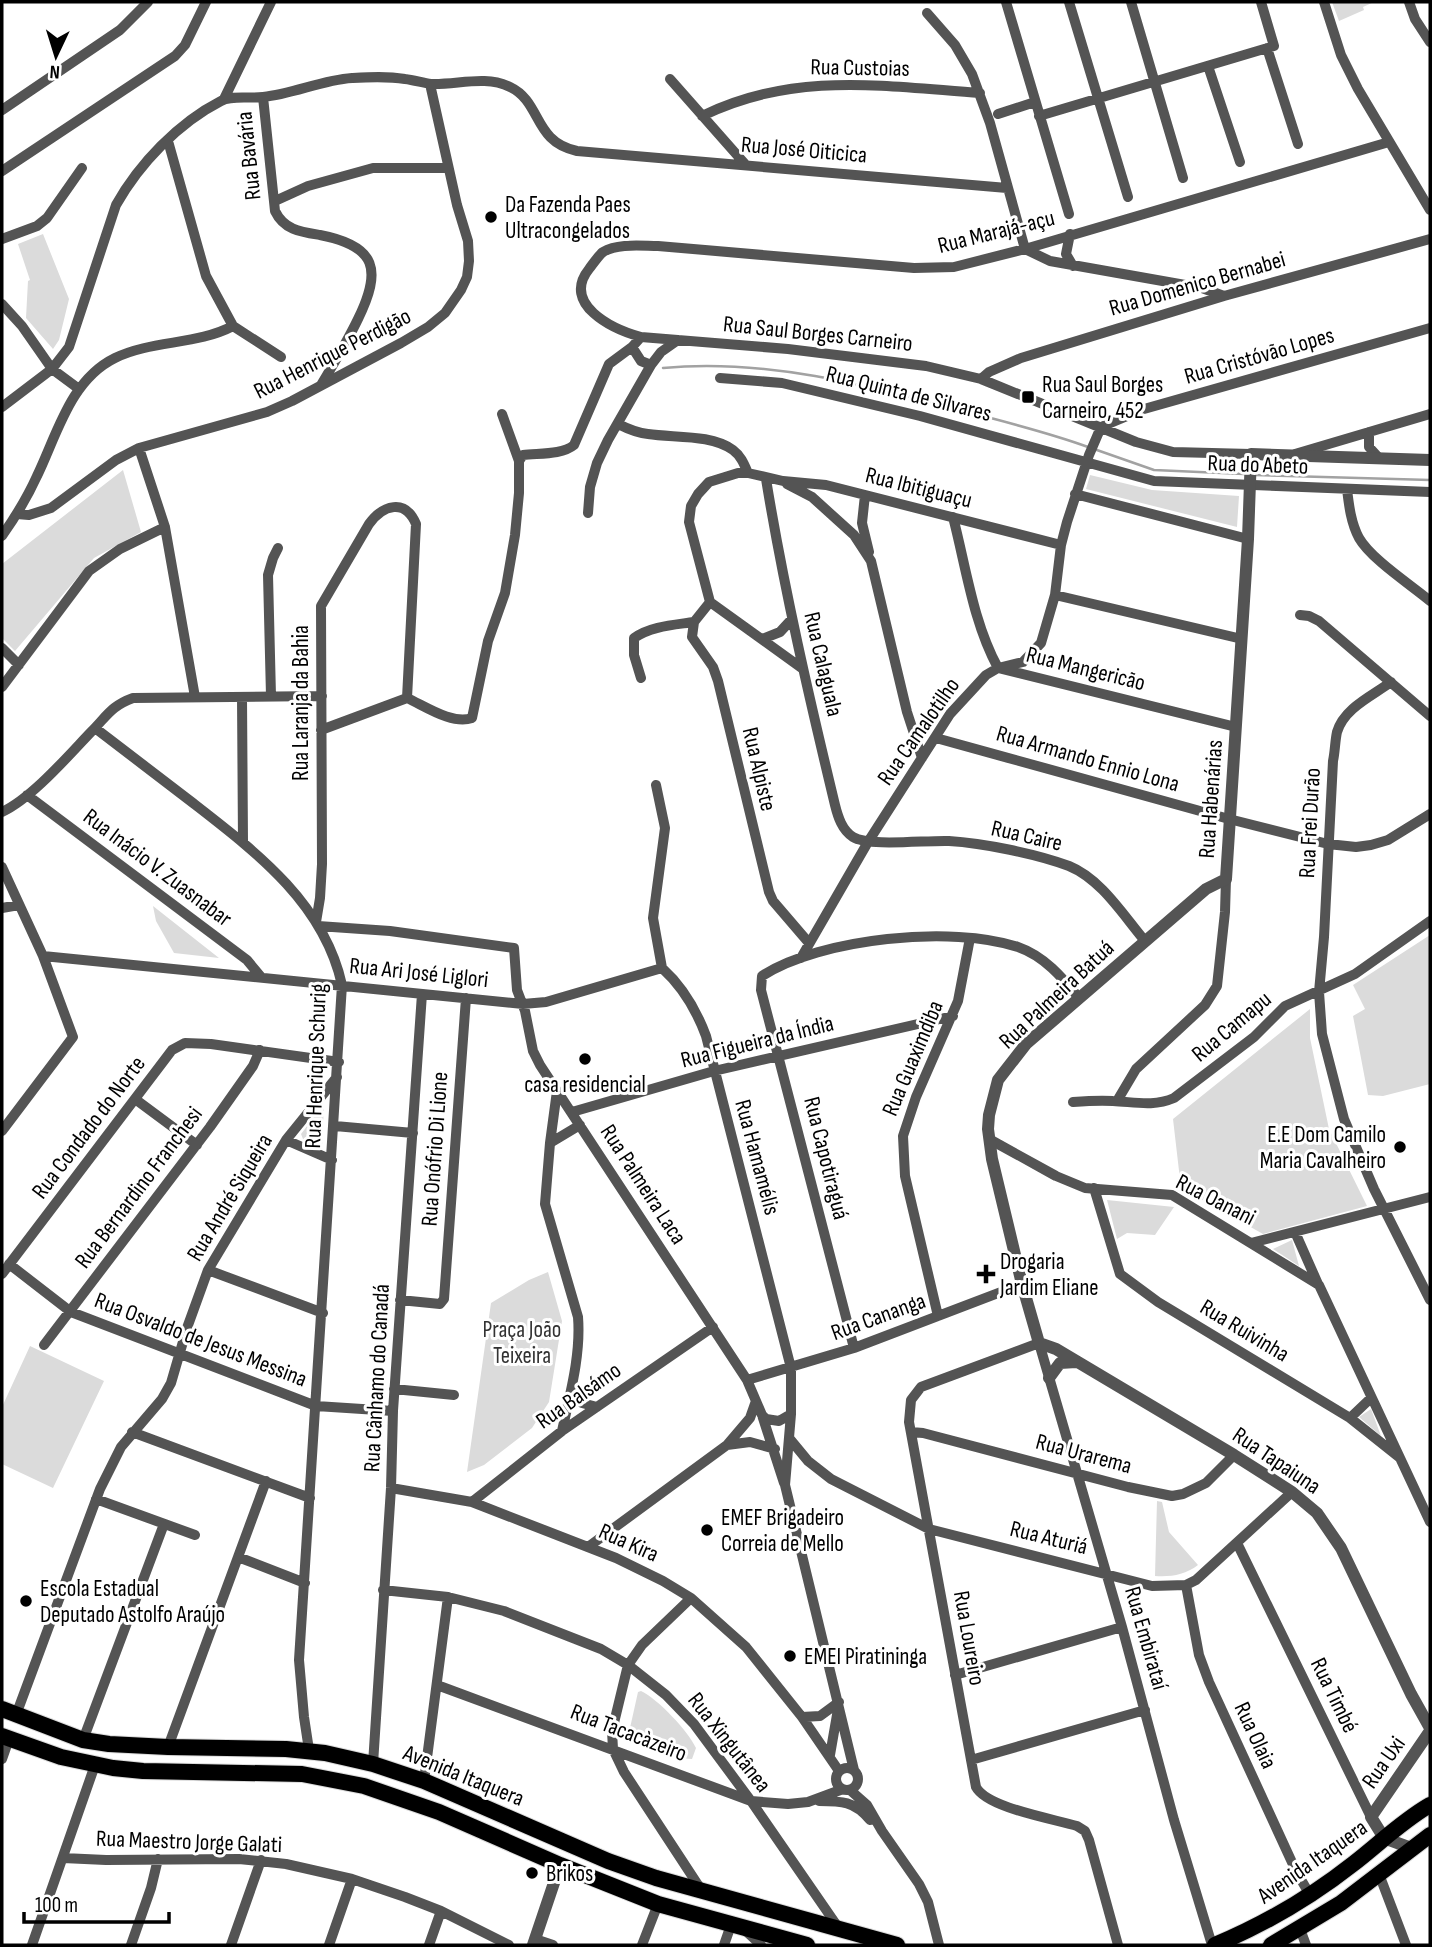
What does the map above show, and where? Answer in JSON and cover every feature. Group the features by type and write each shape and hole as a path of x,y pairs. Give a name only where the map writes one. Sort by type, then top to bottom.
{"main road":[{"name":"Avenida Itaquera","path":"9,1712 83,1740 108,1744 309,1750 373,1764 424,1781 608,1861 656,1878 897,1945"},
{"name":"Avenida Itaquera","path":"5,1738 26,1747 95,1765 143,1771 281,1773 330,1778 374,1789 439,1812 560,1866 658,1904 807,1945"},
{"name":"Avenida Itaquera","path":"1213,1945 1272,1919 1310,1895 1430,1805"},
{"name":"Avenida Itaquera","path":"1271,1945 1342,1903 1430,1835"},
{"path":"560,1866 567,1858 577,1858 632,1877 650,1880 656,1878"}],"street":[{"path":"2,110 120,30 148,2"},
{"path":"2,171 175,56 186,45 206,2"},
{"path":"2,408 52,369 69,347 116,205 139,170 190,122 224,99 271,2"},
{"path":"1006,2 1069,214"},
{"path":"1069,2 1128,197"},
{"path":"1130,2 1183,178"},
{"path":"1039,116 1275,45 1261,2"},
{"path":"1324,2 1341,55 1358,89 1430,210"},
{"path":"1409,2 1415,19 1430,42"},
{"path":"927,13 966,61 980,93 1025,249 1050,261 1210,290 1224,296"},
{"path":"1267,48 1297,144"},
{"path":"1208,66 1240,162"},
{"name":"Rua José Oiticica","path":"224,99 263,97 349,78 386,76 430,83 485,80 512,88 523,96 543,130 559,145 577,151 1007,188"},
{"path":"670,79 745,164"},
{"name":"Rua Henrique Perdigão","path":"17,514 41,513 51,508 116,460 139,448 267,412 320,387 428,327 445,313 467,276 468,241 448,168 430,83"},
{"name":"Rua Custoias","path":"702,116 769,93 813,85 853,84 980,93"},
{"name":"Rua Bavária","path":"263,97 275,211 279,220 288,228 337,238 353,245 373,269 373,286 365,305 320,387"},
{"path":"998,114 1035,102"},
{"path":"169,141 206,276 233,326 281,357"},
{"name":"Rua Marajá-açu","path":"641,337 624,332 607,322 584,303 579,286 581,279 604,252 632,246 658,246 944,269 1025,249 1389,142"},
{"path":"2,239 43,223 82,168"},
{"path":"275,201 308,186 373,168 448,168"},
{"path":"1070,234 1066,254 1073,266"},
{"name":"Rua Domenico Bernabei","path":"981,379 989,372 1021,358 1224,296 1430,239"},
{"path":"1180,309 1189,298 1187,286"},
{"path":"2,304 22,326 52,369 79,389"},
{"path":"2,536 17,514 79,389 95,372 113,359 132,351 211,334 233,326"},
{"name":"Rua Cristóvão Lopes","path":"1099,430 1144,409 1430,328"},
{"path":"519,461 523,455 569,449 574,445 609,364 641,337"},
{"name":"Rua Saul Borges Carneiro","path":"641,337 879,359 926,366 981,379 1099,430 1173,452 1251,458 1289,456 1430,460"},
{"path":"588,513 590,487 597,463 651,365 661,352 678,340"},
{"path":"632,347 641,361 651,365"},
{"name":"Rua Quinta de Silvares","path":"720,378 758,380 803,388 1087,459"},
{"path":"321,730 407,698 439,713 471,719 488,641 505,593 515,535 519,461 502,414"},
{"path":"1289,456 1430,414"},
{"path":"618,424 634,432 722,444 733,449 741,458 748,473 728,475 709,482 691,506 689,522 710,602 803,669"},
{"name":"Rua Camalotilho","path":"801,958 868,842 950,715 986,675 998,668 1023,662 1041,643 1055,595 1061,545 1075,494 1099,430"},
{"path":"1368,432 1368,447 1379,458"},
{"path":"139,448 165,527 195,697"},
{"name":"Rua Habenárias","path":"1117,1101 1136,1069 1205,1005 1217,986 1225,912 1237,727 1251,458"},
{"name":"Rua do Abeto","path":"1087,459 1154,481 1250,482 1430,492"},
{"name":"Rua Ibitiguaçu","path":"748,473 766,479 826,485 1061,545"},
{"name":"Rua Calaguala","path":"766,479 792,619 839,822 852,836 868,842"},
{"path":"783,481 812,498 854,535 871,561"},
{"path":"1347,489 1350,513 1368,551 1430,601"},
{"path":"1075,494 1248,539"},
{"path":"865,495 862,523 907,712 922,758"},
{"name":"Rua Laranja da Bahia","path":"317,924 323,864 322,602 369,524 377,513 388,507 399,508 412,515 416,524 407,698"},
{"name":"Rua Mangericão","path":"953,517 977,612 989,652 998,668 1237,727"},
{"path":"2,687 89,571 120,550 165,527"},
{"path":"271,696 268,575 272,558 278,548"},
{"path":"1055,595 1242,639"},
{"path":"640,678 634,655 635,638 641,633 662,627 694,622 710,602"},
{"path":"1300,615 1319,621 1430,716"},
{"path":"762,639 780,632 792,619"},
{"name":"Rua Alpiste","path":"694,622 692,636 713,667 718,681 769,892 809,943"},
{"path":"2,648 19,665"},
{"name":"Rua Frei Durão","path":"1319,992 1338,731 1343,718 1353,708 1391,682"},
{"path":"2,812 27,795 118,703 133,698 322,696"},
{"path":"242,697 243,842"},
{"name":"Rua Henrique Schurig","path":"95,728 243,842 287,883 317,924 333,956 342,985 299,1660 309,1750"},
{"name":"Rua Armando Ennio Lona","path":"936,738 1328,844 1356,847 1371,845 1388,840 1430,814"},
{"path":"656,785 665,828 653,918 662,968"},
{"name":"Rua Inácio V. Zuasnabar","path":"27,795 247,960 261,977"},
{"name":"Rua Caire","path":"868,842 951,841 1069,866 1086,875 1101,889 1145,941"},
{"path":"2,867 43,956 72,1033 71,1042 2,1131"},
{"name":"Rua Palmeira Batuá","path":"1039,1343 1022,1284 989,1139 989,1115 998,1080 1026,1044 1206,889 1226,879"},
{"path":"2,908 19,905"},
{"name":"Rua Camapu","path":"1073,1102 1117,1101 1150,1104 1174,1098 1254,1037 1277,1012 1355,974 1430,921"},
{"name":"Rua Palmeira Laca","path":"317,924 513,947 517,990 523,1004 533,1051 747,1380 762,1415 785,1485"},
{"path":"801,958 866,941 916,935 970,939 1018,947 1039,957 1079,998"},
{"name":"Rua Guaximdiba","path":"938,1316 905,1176 903,1136 916,1097 953,1016 963,984 970,939"},
{"name":"Rua Ari José Liglori","path":"43,956 523,1004 546,1002 662,968"},
{"name":"Rua Capotiraguá","path":"801,958 768,972 760,979 761,990 854,1348"},
{"name":"Rua Hamamélis","path":"662,968 676,982 699,1015 791,1368 791,1414 785,1485"},
{"path":"1319,992 1322,1034 1340,1107 1384,1208 1430,1300"},
{"name":"Rua Cânhamo do Canadá","path":"373,1764 391,1488 394,1389 422,994"},
{"name":"Rua Onófrio Di Lione","path":"400,1300 443,1303 466,998"},
{"name":"Rua Figueira da Índia","path":"572,1112 714,1071 953,1016"},
{"name":"Rua Condado do Norte","path":"2,1274 172,1050 185,1043 260,1050"},
{"path":"260,1050 339,1062"},
{"name":"Rua Bernardino Franchesi","path":"44,1345 197,1145 253,1066 260,1050"},
{"name":"Rua André Siqueira","path":"9,1712 112,1462 132,1432 162,1399 171,1382 208,1270 286,1140 338,1077"},
{"path":"557,1091 545,1204 578,1317 579,1332 562,1431"},
{"path":"135,1099 197,1145"},
{"path":"550,1143 580,1125"},
{"path":"335,1126 413,1133"},
{"name":"Rua Oanani","path":"989,1139 1072,1184 1172,1195 1251,1243 1430,1197"},
{"path":"286,1140 332,1160"},
{"name":"Rua Ruivinha","path":"1094,1188 1120,1275 1158,1302 1350,1418 1401,1458"},
{"path":"1295,1232 1430,1522"},
{"path":"1251,1243 1319,1285"},
{"name":"Rua Osvaldo de Jesus Messina","path":"9,1264 71,1312 316,1406 393,1411"},
{"path":"208,1270 323,1313"},
{"name":"Rua Cananga","path":"747,1380 854,1348 1022,1284"},
{"name":"Rua Balsámo","path":"472,1503 562,1431 712,1327"},
{"name":"Rua Tapaiuna","path":"1039,1343 1078,1362 1234,1455 1292,1492 1317,1513 1329,1527 1430,1730"},
{"name":"Rua Embirataí","path":"1039,1343 1213,1945"},
{"name":"Rua Loureiro","path":"1039,1343 921,1387 911,1400 911,1432 976,1787 992,1802 1077,1826 1084,1831 1089,1840 1118,1945"},
{"path":"1049,1378 1060,1363 1078,1362"},
{"path":"394,1389 454,1395"},
{"path":"571,1390 582,1403 597,1407"},
{"path":"1350,1418 1371,1398"},
{"path":"588,1547 727,1445 750,1419 756,1401"},
{"path":"762,1415 766,1419 779,1421 791,1414"},
{"path":"132,1432 310,1498"},
{"name":"Rua Urarema","path":"911,1432 1172,1496 1206,1483 1234,1455"},
{"path":"727,1445 750,1442 779,1450 789,1443"},
{"name":"Rua Aturiá","path":"789,1443 831,1479 929,1529 1152,1586 1186,1585"},
{"path":"168,1747 265,1481"},
{"path":"785,1485 854,1769 858,1775 858,1783 847,1789"},
{"name":"Rua Kira","path":"391,1488 472,1503 588,1547 663,1580 691,1598 746,1647 802,1717 839,1771"},
{"path":"1186,1585 1203,1573 1292,1492"},
{"path":"96,1499 195,1535"},
{"path":"83,1740 164,1524"},
{"name":"Rua Timbé","path":"1237,1543 1371,1817 1384,1838"},
{"path":"238,1557 305,1584"},
{"name":"Rua Olaia","path":"1186,1585 1199,1655 1209,1682 1296,1871 1310,1895"},
{"name":"Rua Xingutânea","path":"383,1590 448,1597 504,1611 601,1649 628,1665 666,1695 694,1724 751,1801 839,1930"},
{"path":"424,1781 448,1597"},
{"path":"691,1598 642,1645 628,1665 613,1723 613,1749 638,1796 702,1891"},
{"path":"955,1675 1122,1627"},
{"name":"Rua Tacacàzeiro","path":"438,1685 751,1801 788,1804 843,1801 853,1804 882,1831"},
{"path":"802,1717 820,1716 839,1702"},
{"path":"830,1755 839,1702"},
{"path":"971,1760 1146,1710"},
{"name":"Rua Uxi","path":"1371,1817 1430,1730"},
{"path":"2,1759 5,1738"},
{"path":"32,1945 95,1765"},
{"path":"854,1769 848,1767 839,1771 836,1782 867,1805 919,1884 928,1902 939,1945"},
{"name":"Rua Tacacàzeiro","path":"808,1802 847,1789"},
{"path":"1384,1838 1411,1848"},
{"name":"Rua Maestro Jorge Galati","path":"64,1858 261,1860 352,1879 441,1912 509,1945"},
{"path":"131,1945 158,1859"},
{"path":"231,1945 261,1860"},
{"path":"553,1945 534,1942 560,1866"},
{"path":"1379,1874 1406,1945"},
{"path":"329,1945 352,1879"},
{"path":"642,1945 658,1904"},
{"path":"429,1945 441,1912"},
{"path":"724,1945 737,1927 761,1945"},
{"path":"1300,1929 1306,1945"}],"green space":[{"path":"1332,2 1374,2 1363,7 1364,10 1339,21"},
{"path":"43,234 69,299 59,340 53,349 26,318 30,280 18,244"},
{"path":"123,470 141,532 94,558 15,651 2,638 2,564"},
{"path":"1090,475 1152,490 1239,496 1237,527 1086,489"},
{"path":"153,906 219,958 174,953 156,921"},
{"path":"1430,935 1430,1084 1383,1096 1368,1095 1353,1016 1365,1009 1353,985"},
{"path":"1310,1009 1310,1038 1329,1129 1367,1206 1263,1234 1181,1188 1173,1119"},
{"path":"324,1104 322,1147 303,1139 301,1134"},
{"path":"1107,1200 1174,1207 1155,1235 1127,1233 1117,1239"},
{"path":"1292,1240 1299,1266 1273,1249"},
{"name":"Praça João Teixeira","path":"548,1272 562,1321 549,1402 532,1428 484,1465 467,1472 491,1303"},
{"path":"30,1346 104,1381 53,1488 2,1464 2,1407"},
{"path":"1371,1409 1381,1436 1359,1417"},
{"path":"1157,1501 1162,1502 1169,1532 1198,1565 1188,1571 1172,1576 1155,1576"},
{"path":"641,1691 664,1708 686,1733 696,1748 692,1759 676,1758 628,1737 638,1692"}],"waterway":[{"path":"663,368 739,367 777,370 853,383 1042,432 1088,447"},
{"path":"1094,449 1154,470 1244,474"},
{"path":"1255,475 1430,480"}],"place":[{"name":"Da Fazenda Paes Ultracongelados","path":"491,217"},
{"name":"Rua Saul Borges Carneiro, 452","path":"1028,397"},
{"name":"casa residencial","path":"585,1059"},
{"name":"E.E Dom Camilo Maria Cavalheiro","path":"1400,1147"},
{"name":"Drogaria Jardim Eliane","path":"986,1274"},
{"name":"EMEF Brigadeiro Correia de Mello","path":"707,1530"},
{"name":"Escola Estadual Deputado Astolfo Araújo","path":"26,1601"},
{"name":"EMEI Piratininga","path":"790,1656"},
{"name":"Brikos","path":"532,1873"}]}
